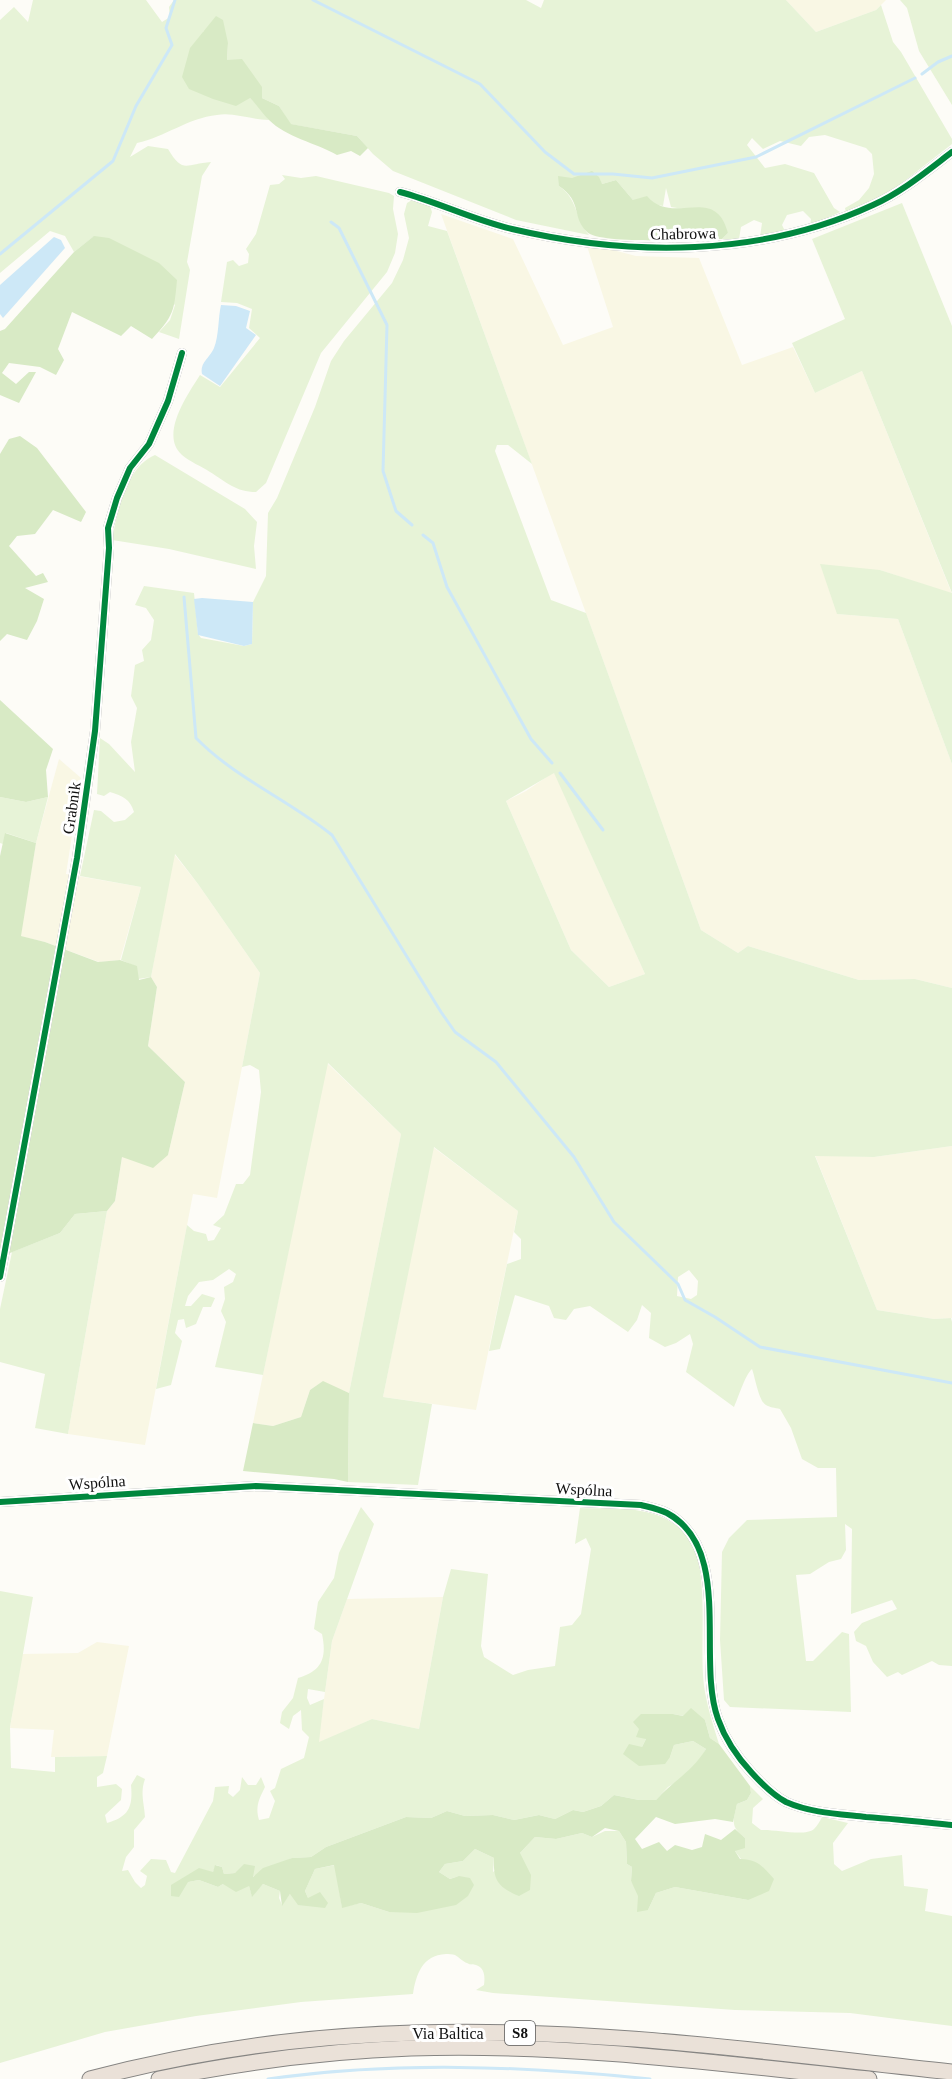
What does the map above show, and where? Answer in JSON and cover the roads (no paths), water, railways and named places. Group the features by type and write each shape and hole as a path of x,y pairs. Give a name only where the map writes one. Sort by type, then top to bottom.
{"highway":[{"name":"Via Baltica","path":"90,2079 176,2060 270,2044 357,2035 460,2032 550,2034 664,2043 952,2072"},
{"name":"Via Baltica","path":"159,2079 238,2064 312,2055 412,2048 588,2052 869,2079"}],"street":[{"name":"Chabrowa","path":"400,192 492,225 596,244 643,247 728,245 788,235 874,205 904,188 952,152"},
{"name":"Grabnik","path":"0,1277 77,858 99,685 109,548 108,528 117,498 130,468 149,444 168,401 182,353"},
{"name":"Wspólna","path":"0,1502 256,1486 640,1505 666,1512 684,1525 697,1543 706,1567 712,1691 718,1719 732,1748 765,1788 786,1802 820,1812 952,1825"}],"water":[{"path":"54,237 61,240 65,248 3,318 0,314 0,285"},
{"path":"221,305 236,306 250,311 246,328 256,335 220,386 202,374 202,370 216,343"},
{"path":"194,599 253,602 252,644 244,646 198,635"}],"waterway":[{"path":"0,254 113,161 136,106 172,45 166,28 175,0"},
{"path":"313,0 480,84 545,152 574,174 613,174 652,178 756,157 915,78"},
{"path":"922,74 938,62 952,56"},
{"path":"331,222 339,228 387,325 383,471 396,511 412,525"},
{"path":"423,535 433,543 447,587 531,739 552,763"},
{"path":"184,597 196,738 228,765 332,835 455,1032 496,1062 574,1157 614,1222 678,1284 685,1300 760,1347 952,1383"},
{"path":"560,773 603,830"},
{"path":"268,2079 363,2070 459,2067 555,2071 650,2079"}]}
